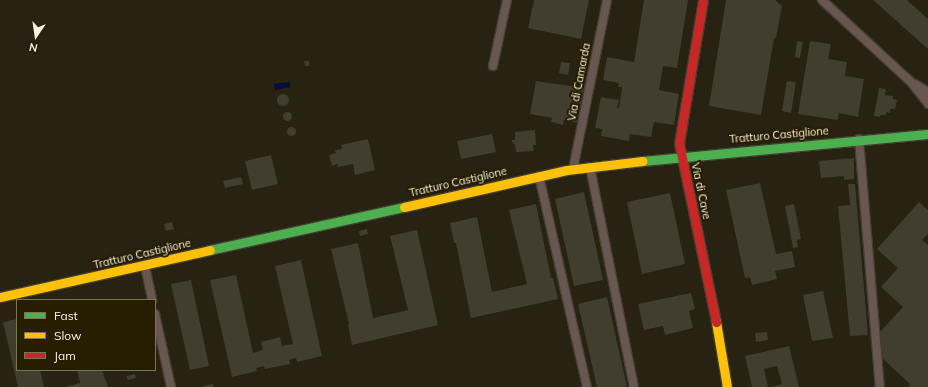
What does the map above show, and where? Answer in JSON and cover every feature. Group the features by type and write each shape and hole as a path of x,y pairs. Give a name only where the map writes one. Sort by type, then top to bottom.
{"street":[{"path":"493,66 507,0"},
{"name":"Via di Camarda","path":"573,169 607,0"},
{"name":"Via di Cave","path":"703,0 679,143 721,345 727,387"},
{"path":"822,0 911,82 928,104"},
{"path":"911,82 928,92"},
{"name":"Tratturo Castiglione","path":"0,297 573,169 682,156 928,134"},
{"path":"859,139 880,387"},
{"path":"590,167 634,387"},
{"path":"539,176 587,387"},
{"path":"144,266 152,299"},
{"path":"156,319 171,387"}],"shaded area":[{"path":"290,82 290,87 275,90 274,84"}],"building":[{"path":"534,0 589,0 581,39 528,28"},
{"path":"644,0 688,0 677,68 663,66 659,90 679,94 674,125 654,122 651,137 630,134 629,141 601,136 602,129 595,128 601,97 619,100 617,108 619,108 622,87 618,87 619,83 603,80 607,57 634,62"},
{"path":"726,0 775,0 782,6 776,38 774,38 761,115 709,106"},
{"path":"873,0 907,0 928,19 928,49"},
{"path":"797,41 803,42 800,58 795,57"},
{"path":"810,41 831,44 828,59 847,62 845,76 864,79 858,117 839,113 838,120 798,114"},
{"path":"304,61 309,61 309,66 305,66"},
{"path":"561,62 570,63 568,75 559,73"},
{"path":"536,81 584,88 578,123 564,120 563,125 551,122 552,118 530,114"},
{"path":"787,81 796,82 791,113 782,111"},
{"path":"879,88 886,89 885,95 893,96 893,99 897,100 895,109 890,109 890,113 886,112 886,115 880,115 880,117 874,116"},
{"path":"283,94 287,96 289,100 287,104 283,106 279,104 277,100 279,96"},
{"path":"285,112 289,112 291,116 289,120 285,120 283,118 283,114"},
{"path":"291,126 296,131 291,136 286,131"},
{"path":"535,130 536,145 533,145 534,151 516,152 515,144 513,144 512,140 515,140 515,132"},
{"path":"492,134 496,152 461,159 457,141"},
{"path":"368,139 375,170 355,175 353,164 338,167 337,164 332,166 329,155 336,153 335,150 342,149 341,145"},
{"path":"271,155 278,184 252,190 245,161"},
{"path":"854,158 854,179 844,180 844,176 821,178 819,161"},
{"path":"241,177 243,184 225,188 223,181"},
{"path":"760,183 776,254 792,251 795,267 775,271 777,279 752,285 750,277 745,278 726,190"},
{"path":"848,184 855,184 868,335 850,336 838,206 850,205"},
{"path":"584,192 603,280 574,286 555,199"},
{"path":"670,193 685,264 642,274 627,202"},
{"path":"919,202 928,210 928,234 922,240 928,245 928,387 908,387 910,384 881,357 879,333 903,307 881,287 898,268 877,249"},
{"path":"536,204 551,278 553,278 558,299 471,318 456,243 454,243 450,223 477,217 492,292 527,284 509,210"},
{"path":"794,204 801,239 797,240 798,247 793,248 785,206"},
{"path":"172,222 174,229 166,231 164,224"},
{"path":"367,229 368,234 360,236 359,231"},
{"path":"417,230 438,325 352,345 349,324 331,249 358,243 373,318 408,310 390,236"},
{"path":"301,260 322,356 297,362 296,358 289,360 290,364 265,369 264,366 256,368 257,371 232,377 210,280 236,275 253,353 263,350 261,342 280,337 282,346 293,344 275,266"},
{"path":"191,280 209,366 190,370 171,284"},
{"path":"823,291 833,338 812,341 803,295"},
{"path":"691,293 695,309 689,311 693,328 665,335 663,326 644,330 638,304"},
{"path":"607,297 627,387 597,387 578,304"},
{"path":"16,319 16,371 40,371 44,387 18,387 3,322"},
{"path":"767,332 768,340 756,342 755,333"},
{"path":"789,346 799,387 772,387 782,384 777,366 764,369 768,387 752,387 745,356"},
{"path":"77,371 102,371 108,387 66,387 80,383"},
{"path":"135,374 136,378 128,380 126,376"},
{"path":"213,384 213,387 204,387 204,386"}],"traffic: fast":[{"path":"642,161 928,134"},
{"path":"210,250 404,207"}],"traffic: slow":[{"path":"404,207 567,170 642,161"},
{"path":"0,297 210,250"},
{"path":"716,322 727,387"}],"traffic: jam":[{"path":"703,0 679,143 716,322"}]}
